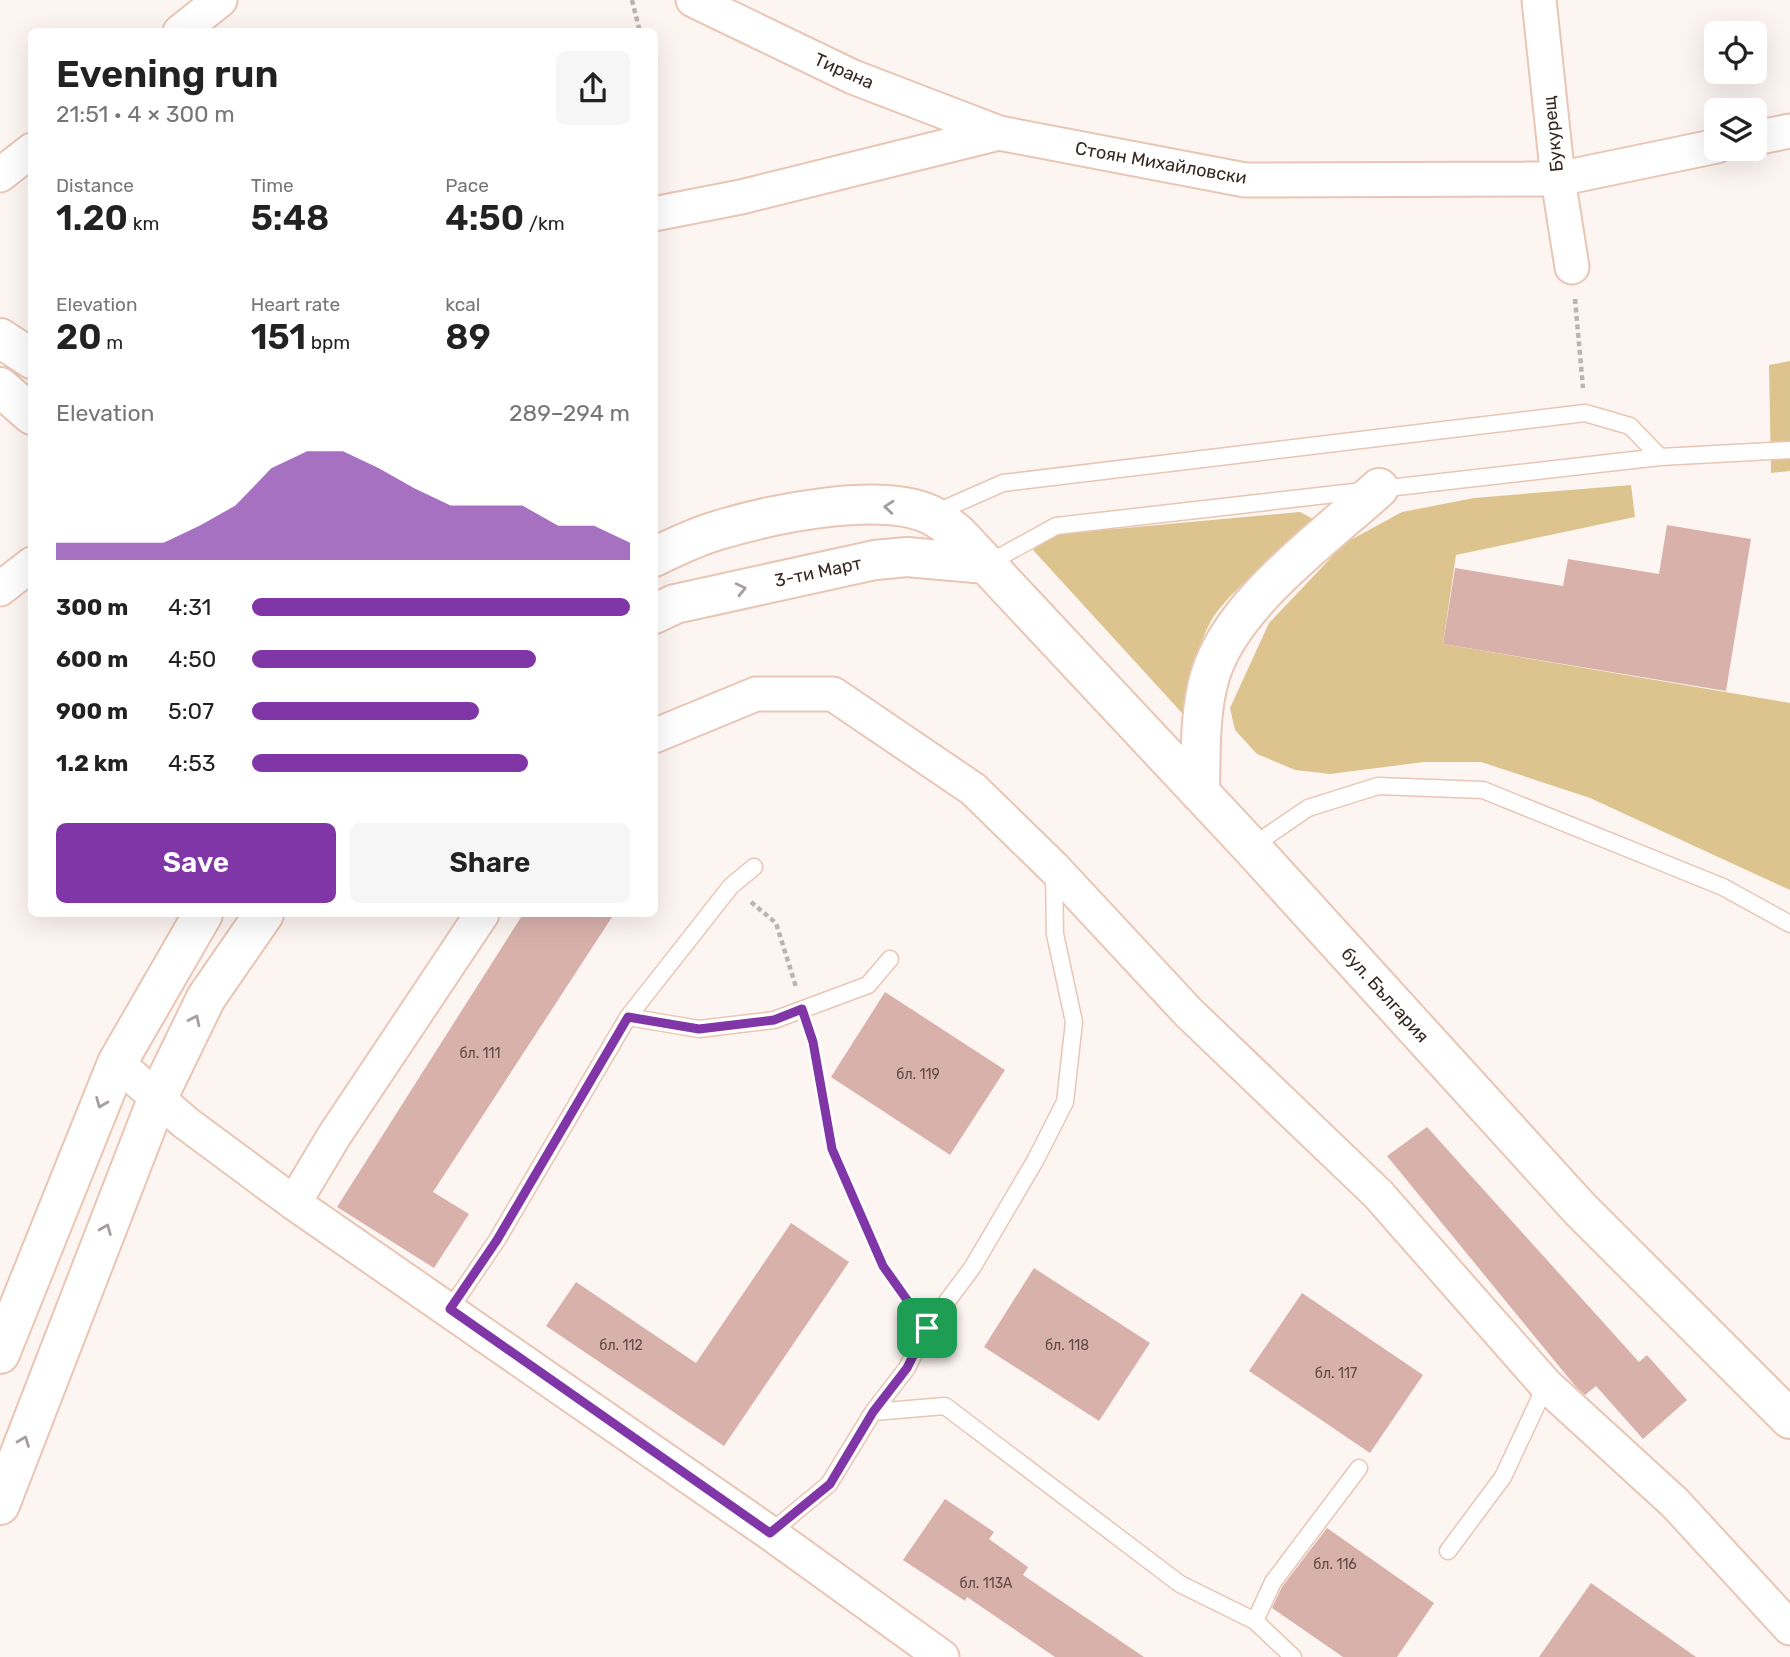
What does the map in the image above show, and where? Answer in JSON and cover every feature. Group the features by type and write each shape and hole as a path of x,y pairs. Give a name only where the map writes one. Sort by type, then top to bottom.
{"street":[{"path":"185,28 220,0"},
{"name":"Тирана","path":"693,0 853,77 999,133"},
{"name":"Букурещ","path":"1539,0 1558,179 1572,267"},
{"path":"1767,136 1790,131"},
{"name":"Стоян Михайловски","path":"658,213 741,197 999,133 1245,180 1558,179 1704,149"},
{"path":"0,174 28,153"},
{"path":"0,338 28,356"},
{"path":"0,387 28,412"},
{"path":"1200,793 1205,704 1210,677 1223,645 1242,618 1273,584 1379,488"},
{"path":"658,555 716,531 775,515 871,505 902,508 930,515"},
{"name":"бул. България","path":"930,515 958,534 1251,847 1580,1209 1790,1419"},
{"name":"3-ти Март","path":"661,608 811,573 886,559 907,557 986,564"},
{"path":"0,589 28,567"},
{"path":"658,734 756,694 833,694 973,789 1054,868 1189,1013 1378,1194 1546,1385 1675,1503 1790,1628"},
{"path":"0,1354 117,1062 201,917"},
{"path":"0,1505 159,1097 206,998 262,917"},
{"path":"294,1203 334,1136 480,917"},
{"path":"117,1062 186,1123 294,1203 770,1533 942,1657"}],"lane":[{"path":"930,515 1003,483 1585,413 1630,426 1660,457"},
{"path":"986,564 1056,526 1660,457 1790,450"},
{"path":"1251,847 1308,808 1378,786 1483,790 1723,887 1790,924"},
{"path":"450,1309 497,1240 628,1017 731,886 754,867"},
{"path":"770,1533 830,1484 873,1412 907,1368 927,1328 972,1268 1035,1161 1065,1102 1074,1022 1055,934 1054,868"},
{"path":"628,1017 699,1029 774,1020 868,985 890,959"},
{"path":"1448,1550 1503,1477 1546,1385"},
{"path":"873,1412 945,1406 1180,1584 1255,1621 1293,1657"},
{"path":"1255,1621 1273,1582 1359,1468"}],"path":[{"path":"632,0 639,28"},
{"path":"1572,267 1585,413"},
{"path":"731,886 776,922 813,1042 832,1149 883,1266 927,1328"}],"shaded area":[{"path":"1790,361 1790,471 1771,473 1769,365"},
{"path":"1631,485 1635,517 1456,555 1443,644 1790,703 1790,890 1590,798 1481,762 1424,762 1330,774 1295,770 1257,754 1235,730 1230,708 1269,623 1345,543 1402,512 1474,498"},
{"path":"1300,512 1315,520 1230,596 1211,621 1197,655 1182,713 1033,550 1049,535"}],"building":[{"path":"1667,525 1751,539 1726,691 1443,644 1455,568 1563,586 1568,559 1659,574"},
{"path":"521,917 612,917 433,1192 469,1214 434,1268 337,1207"},
{"path":"885,992 1005,1070 950,1155 831,1077"},
{"path":"1427,1127 1639,1362 1647,1355 1687,1400 1643,1439 1596,1386 1585,1395 1576,1387 1387,1156"},
{"path":"791,1223 849,1262 724,1446 546,1326 576,1282 696,1363"},
{"path":"1034,1268 1150,1343 1099,1421 984,1347"},
{"path":"1302,1293 1423,1375 1370,1453 1249,1371"},
{"path":"945,1499 994,1532 989,1539 1028,1567 1023,1575 1144,1657 1055,1657 967,1597 965,1601 903,1560"},
{"path":"1327,1528 1434,1603 1397,1657 1343,1657 1272,1608 1282,1587"},
{"path":"1591,1583 1696,1657 1539,1657"}],"route":[{"path":"802,1009 813,1042 832,1149 883,1266 927,1328 907,1368 873,1412 830,1484 770,1533 450,1309 497,1240 628,1017 699,1029 774,1020 802,1009"}]}
